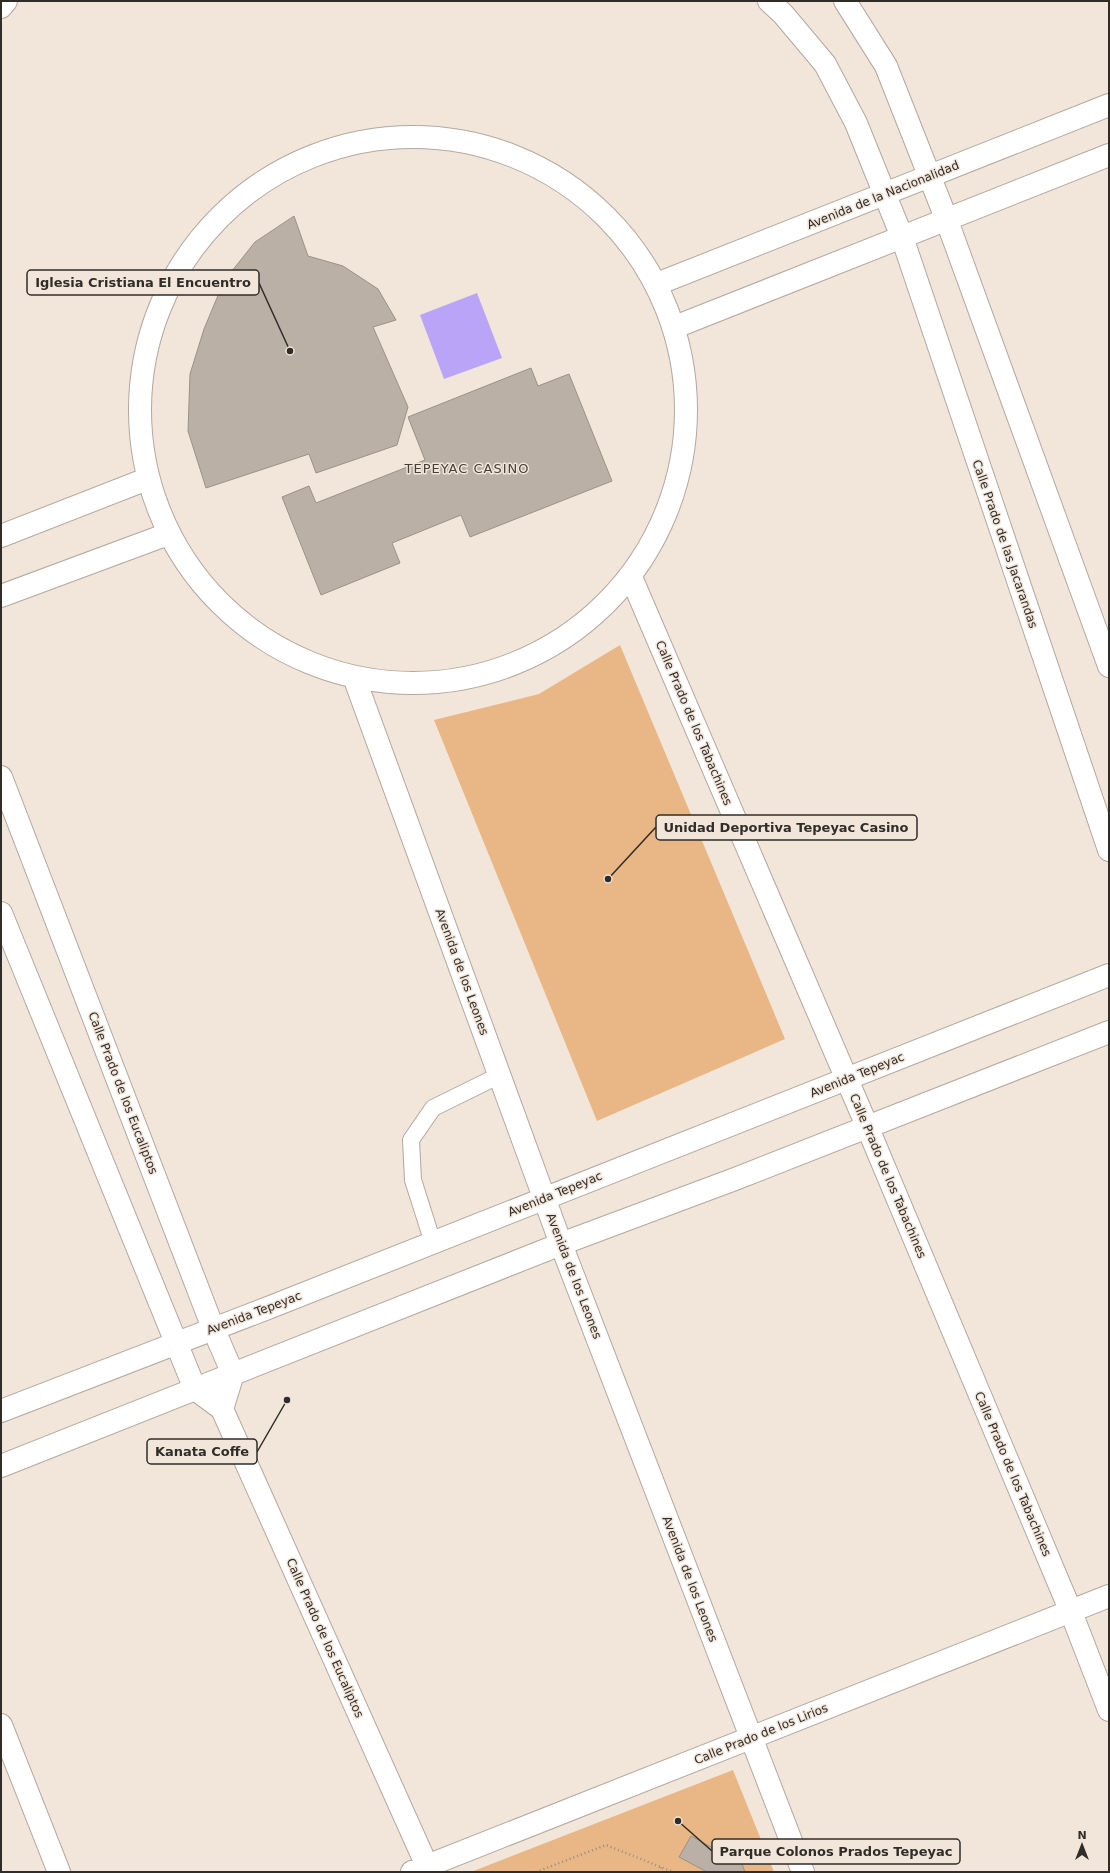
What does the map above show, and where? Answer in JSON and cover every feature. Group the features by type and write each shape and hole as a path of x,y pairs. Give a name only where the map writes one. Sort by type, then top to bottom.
{"street":[{"path":"1,7 6,1"},
{"name":"Calle Prado de las Jacarandas","path":"769,1 783,14 825,64 856,124 885,194 902,237 1109,850"},
{"path":"845,1 886,66 946,218 1109,666"},
{"name":"Avenida de la Nacionalidad","path":"656,284 1109,106"},
{"path":"404,138 465,142 524,160 577,191 622,233 656,284 675,327 687,392 684,458 665,521 631,577 596,615 554,645 507,668 457,680 406,684 354,677 279,649 215,600 168,534 147,479 138,418 144,358 162,299 193,247 235,202 286,168 343,146 404,138"},
{"path":"675,327 902,237 946,218 1109,155"},
{"path":"1,536 147,479"},
{"path":"1,596 168,534"},
{"name":"Calle Prado de los Tabachines","path":"631,577 847,1078 1071,1612 1109,1710"},
{"name":"Avenida de los Leones","path":"354,677 561,1244 803,1872"},
{"name":"Calle Prado de los Eucaliptos","path":"1,776 213,1328 233,1374"},
{"path":"1,913 195,1389"},
{"name":"Avenida Tepeyac","path":"1,1411 433,1243 1109,975"},
{"path":"1,1466 561,1244 735,1179 1109,1032"},
{"path":"222,1410 233,1374"},
{"name":"Calle Prado de los Eucaliptos","path":"195,1389 222,1410 420,1869"},
{"name":"Calle Prado de los Lirios","path":"420,1869 1109,1596"},
{"path":"1,1725 59,1872"}],"lane":[{"path":"433,1243 413,1180 411,1140 433,1108 500,1075"}],"path":[{"path":"536,1872 606,1845 673,1872"},
{"path":"659,1872 661,1867"}],"shaded area":[{"path":"477,293 502,358 444,379 420,315"},
{"path":"620,645 785,1039 597,1121 434,720 539,694"},
{"path":"733,1770 774,1872 471,1872"}],"building":[{"path":"294,216 308,256 343,266 378,289 396,320 373,327 408,407 397,445 316,473 309,454 206,488 188,431 190,374 204,329 224,281 255,242"},
{"path":"531,368 538,386 569,374 612,481 470,537 461,515 392,543 400,563 321,595 282,497 309,486 316,503 425,460 408,417"},
{"path":"691,1836 742,1864 745,1872 707,1872 679,1857"}],"place":[{"name":"Iglesia Cristiana El Encuentro","path":"290,351"},
{"name":"Unidad Deportiva Tepeyac Casino","path":"608,879"},
{"name":"Kanata Coffe","path":"287,1400"},
{"name":"Parque Colonos Prados Tepeyac","path":"678,1821"}],"district":[{"name":"TEPEYAC CASINO","path":"467,468"}]}
